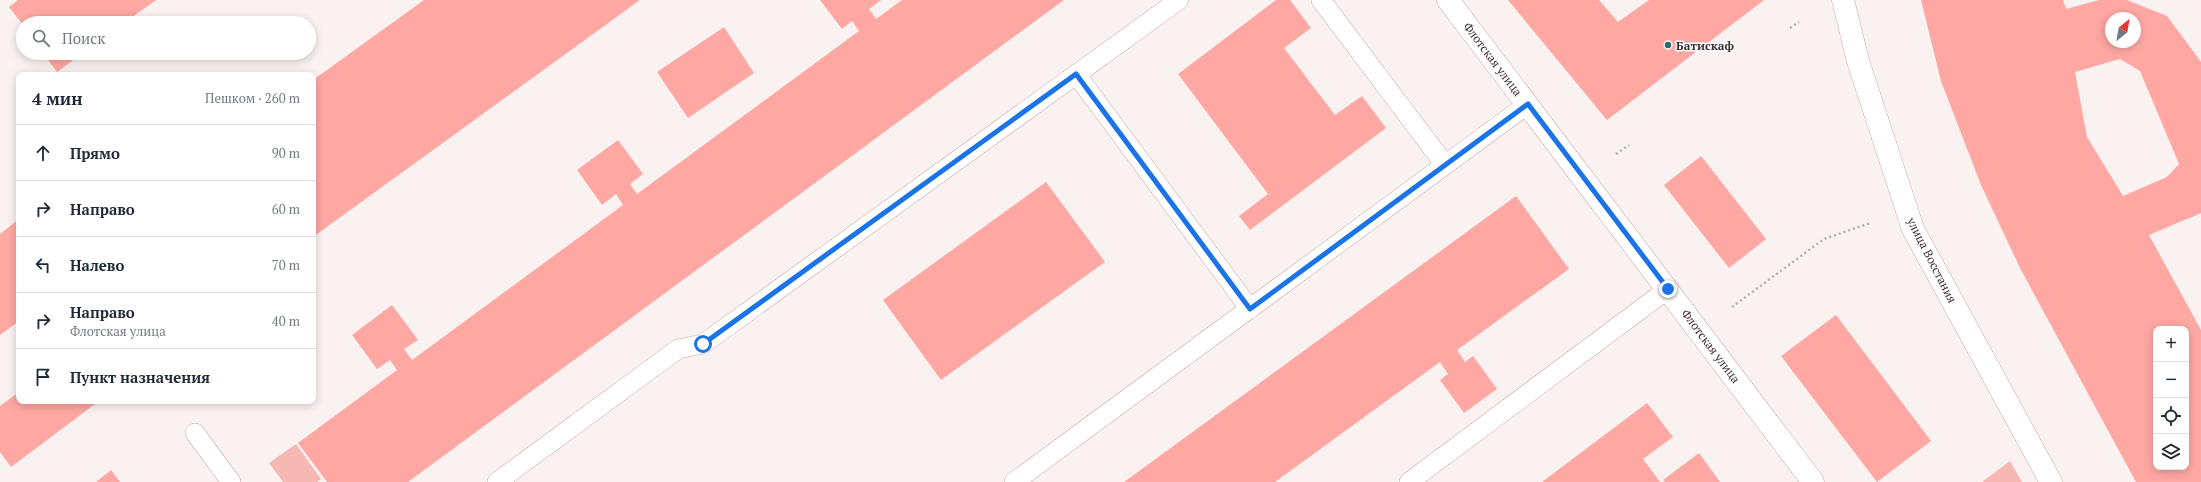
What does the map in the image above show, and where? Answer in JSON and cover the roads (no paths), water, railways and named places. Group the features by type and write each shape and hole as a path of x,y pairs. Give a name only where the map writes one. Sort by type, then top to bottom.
{"street":[{"name":"Флотская улица","path":"1448,0 1813,482"},
{"name":"улица Восстания","path":"1843,0 1858,61 1913,229 2051,482"}],"lane":[{"path":"498,482 678,349 703,344 1179,0"},
{"path":"1321,0 1445,165"},
{"path":"1076,74 1250,309"},
{"path":"1014,482 1528,104"},
{"path":"1409,482 1668,289"},
{"path":"195,433 231,482"}],"place":[{"name":"Батискаф","path":"1668,45"}]}
